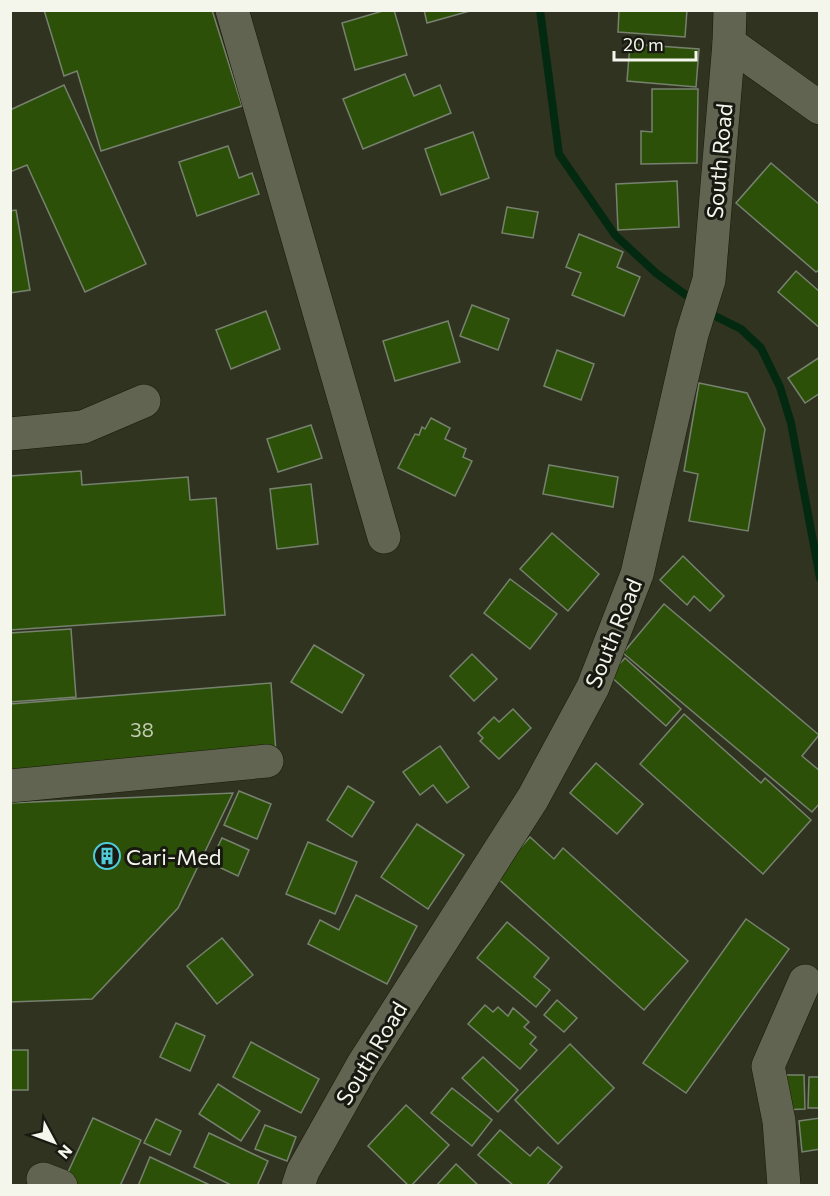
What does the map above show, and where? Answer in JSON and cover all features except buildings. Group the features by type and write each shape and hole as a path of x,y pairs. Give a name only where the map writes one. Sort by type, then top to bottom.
{"street":[{"path":"232,10 384,537"},
{"name":"South Road","path":"298,1185 303,1171 362,1066 534,798 593,687 637,574 692,334 709,280 730,10"},
{"path":"729,43 819,108"},
{"path":"10,434 83,427 144,401"},
{"path":"10,786 267,761"},
{"path":"784,1185 779,1121 768,1066 805,981"}],"waterway":[{"path":"540,10 559,154 615,235 656,273 694,301"},
{"path":"707,310 741,329 761,348 780,387 791,423 820,578"}],"place":[{"name":"Cari-Med","path":"107,856"}]}
